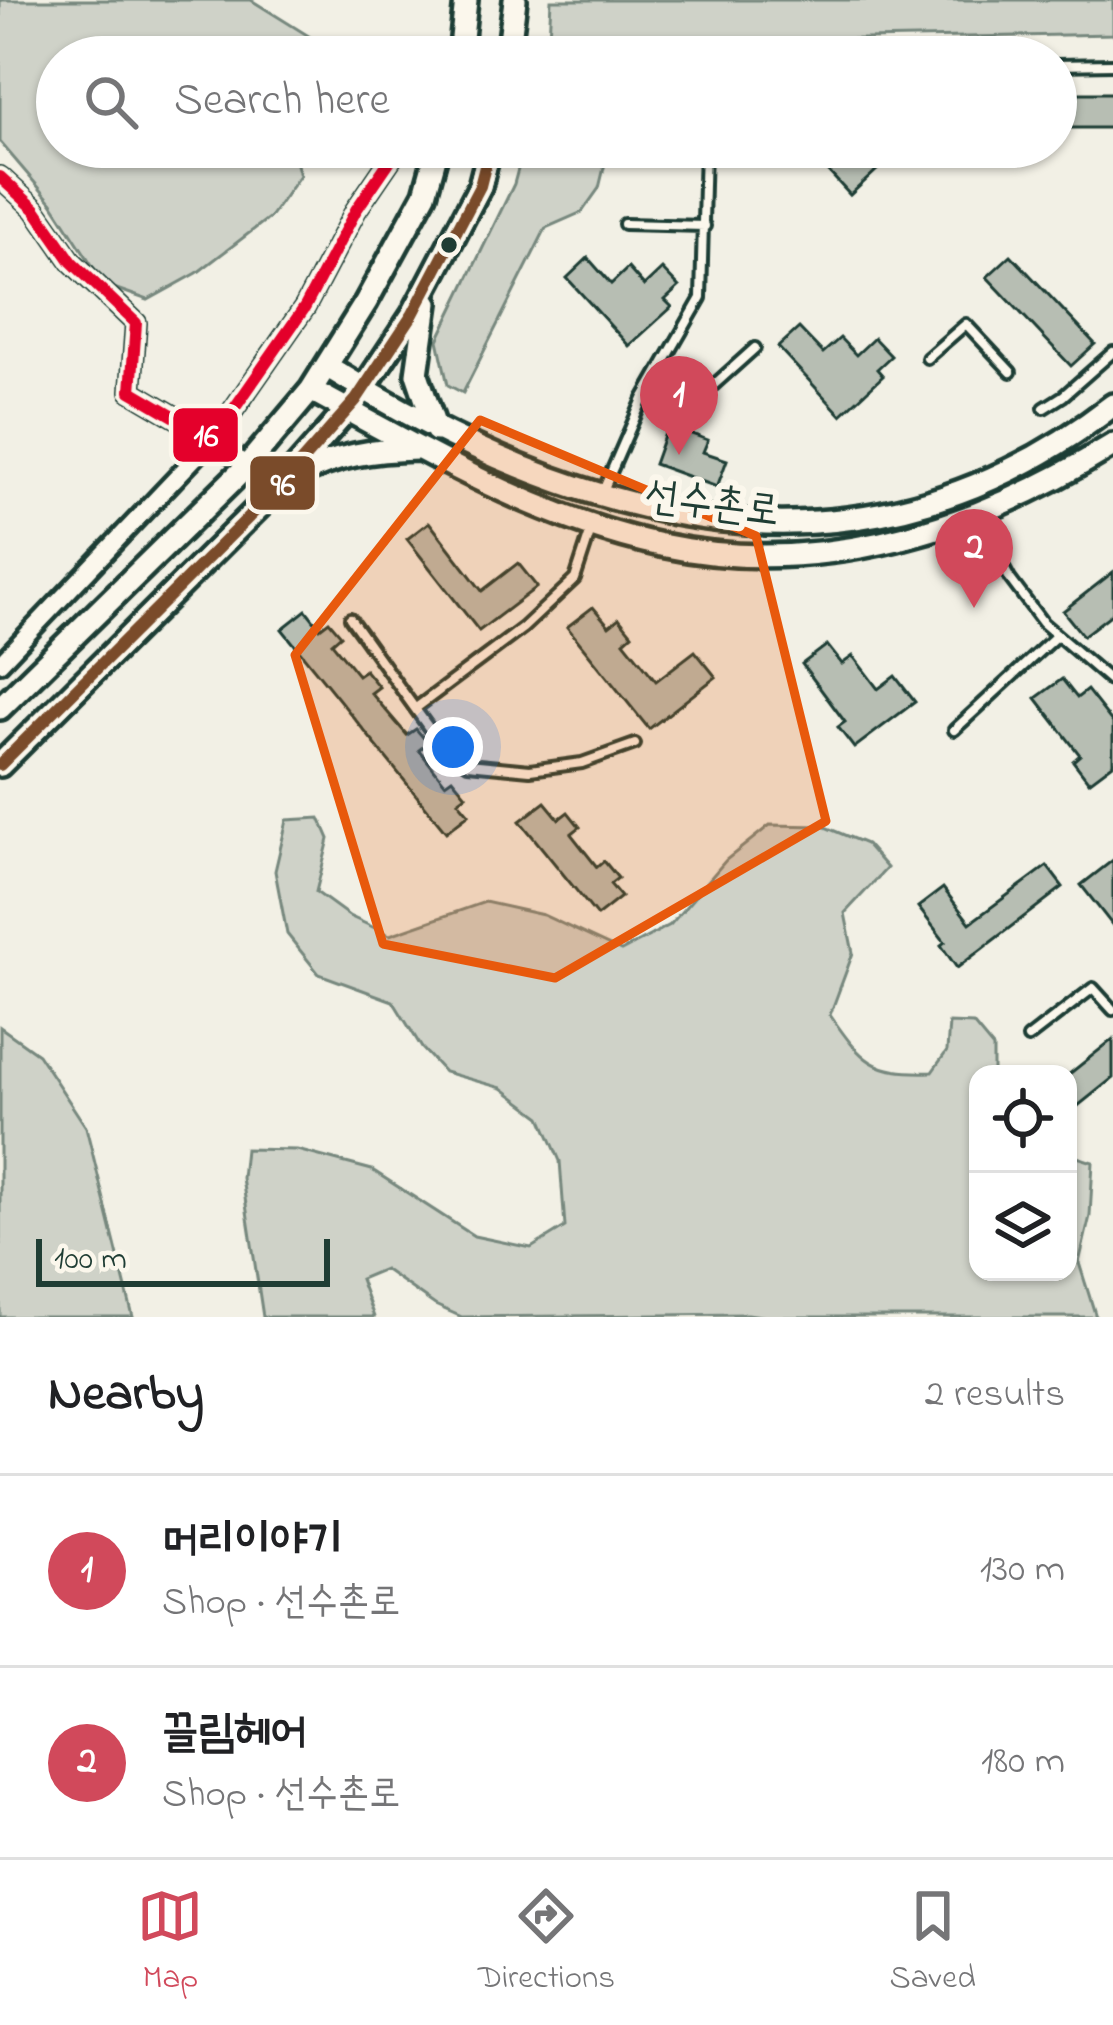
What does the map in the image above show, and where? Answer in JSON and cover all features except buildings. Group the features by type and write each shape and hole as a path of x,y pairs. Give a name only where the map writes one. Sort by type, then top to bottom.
{"street":[{"path":"462,36 466,0"},
{"path":"511,36 515,0"},
{"path":"0,663 213,439 305,308 356,210 385,168"},
{"path":"0,708 247,466 311,390 425,194 432,168"},
{"path":"0,765 281,485 348,410 413,314 480,186 485,168"},
{"path":"0,177 35,208 72,262 136,323 131,392 213,439 247,466"},
{"path":"430,282 417,374 436,430"},
{"name":"선수촌로","path":"328,367 476,450 601,496 718,522 777,524 885,512 965,487 1034,457 1113,405"},
{"name":"선수촌로","path":"311,390 468,475 593,525 660,545 716,553 851,550 912,538 1049,485 1113,445"},
{"path":"281,485 320,464 363,451 420,449"},
{"path":"965,487 976,516"},
{"path":"593,525 601,496"}],"lane":[{"path":"1077,65 1113,64"},
{"path":"601,496 644,399 701,298 705,168"},
{"path":"624,224 705,226"},
{"path":"928,358 966,324 1011,372"},
{"path":"644,399 686,410 755,348"},
{"path":"1043,408 1064,396 1113,352"},
{"path":"976,516 1010,579 1057,635 1113,683"},
{"path":"416,708 523,628 575,579 593,525"},
{"path":"350,618 436,738 468,764 547,767 582,763 635,744"},
{"path":"954,730 1057,635"},
{"path":"1028,1039 1093,988 1113,1010"}],"highlighted area":[{"path":"480,420 756,536 826,821 555,978 383,944 295,655"}],"shaded area":[{"path":"0,0 251,0 309,36 36,36 36,168 298,168 300,175 270,217 197,273 148,300 105,285 52,203 0,142"},
{"path":"551,0 1113,0 1113,34 549,36"},
{"path":"518,168 604,168 599,188 582,212 546,228 463,393 448,385 438,340"},
{"path":"320,818 329,839 316,892 349,916 390,935 485,902 543,915 621,951 670,925 726,860 770,825 823,826 866,844 887,868 845,913 853,953 830,1015 861,1054 895,1071 932,1072 947,1051 949,1023 973,1024 993,1048 993,1065 969,1065 969,1281 1077,1281 1077,1157 1093,1162 1090,1216 1079,1263 1096,1317 462,1317 435,1305 384,1269 360,1279 374,1317 263,1317 242,1178 245,1149 297,1150 372,1170 474,1236 531,1248 565,1227 560,1161 541,1117 502,1088 444,1072 422,1048 393,1001 319,974 287,934 275,871 287,820"},
{"path":"0,1027 38,1054 86,1127 133,1317 0,1317"}],"transit line":[{"name":"16","path":"0,177 35,209 72,262 136,323 131,391 213,439 305,307 356,210 385,168"},
{"name":"96","path":"0,765 281,485 356,400 413,314 480,186 485,168"}],"place":[{"name":"머리이야기","path":"679,455"},
{"name":"끌림헤어","path":"974,608"}]}
